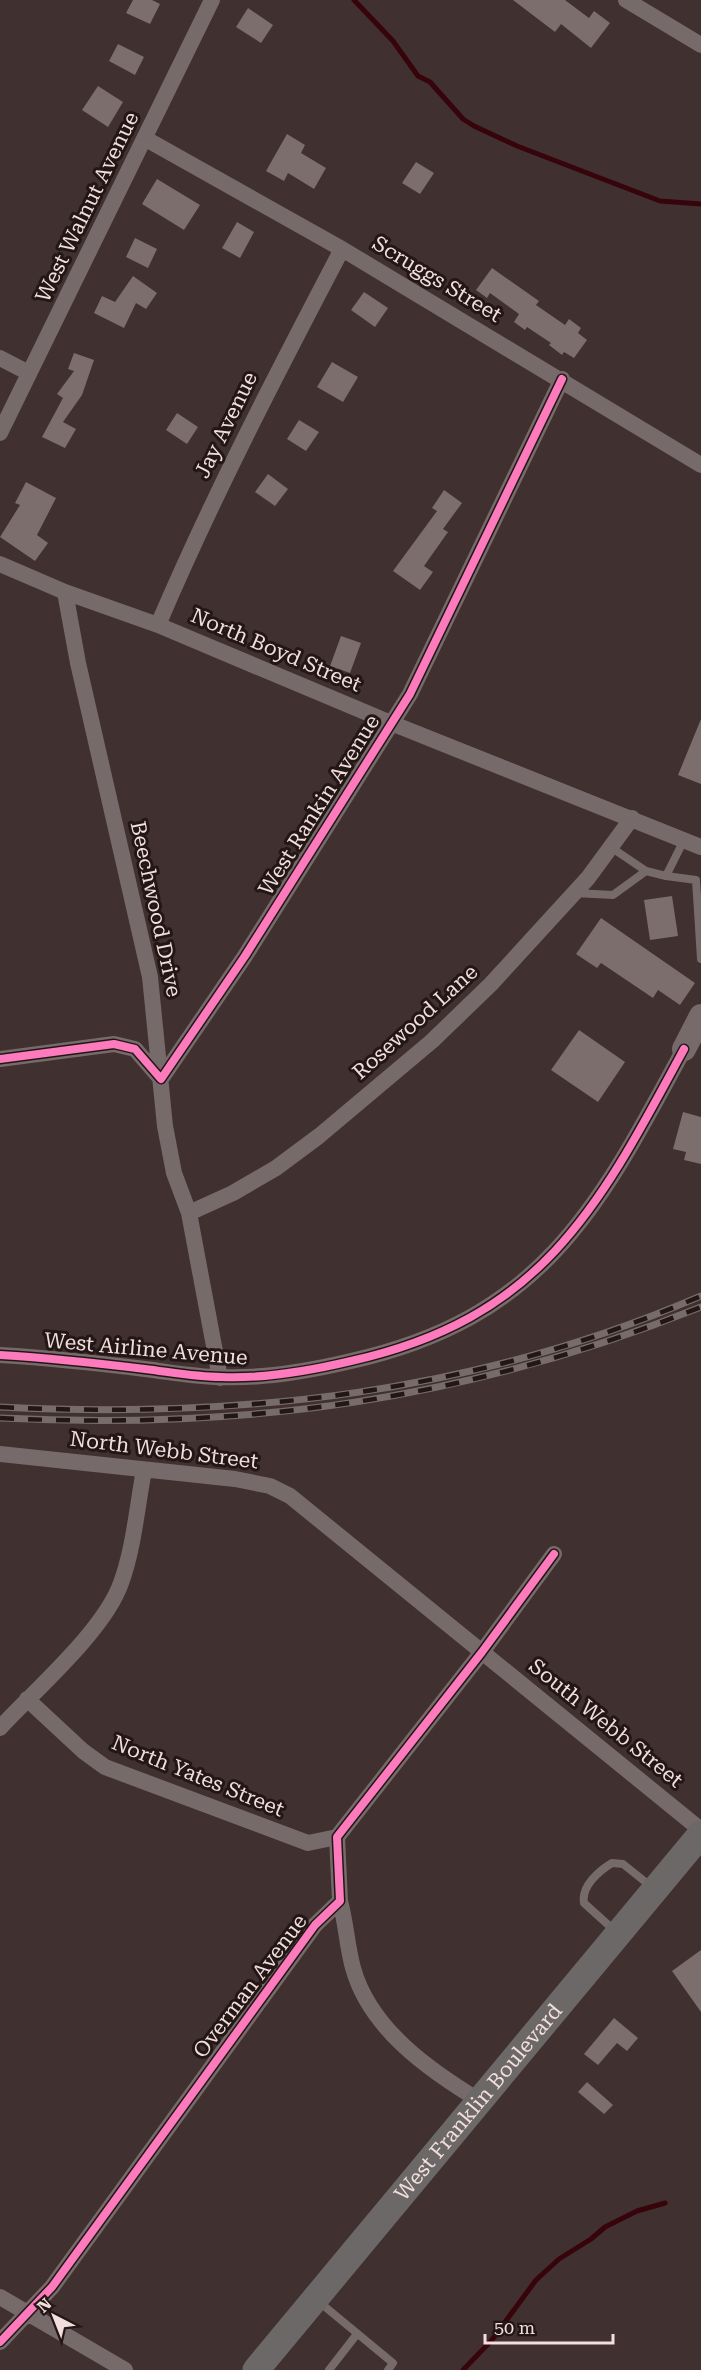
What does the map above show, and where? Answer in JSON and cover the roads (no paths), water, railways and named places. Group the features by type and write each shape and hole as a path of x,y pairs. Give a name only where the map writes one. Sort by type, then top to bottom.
{"main road":[{"name":"West Franklin Boulevard","path":"256,2370 656,1890 701,1832"}],"street":[{"name":"West Walnut Avenue","path":"0,433 146,139 212,0"},
{"path":"626,0 701,45"},
{"name":"Scruggs Street","path":"146,139 342,249 562,379 701,465"},
{"name":"Jay Avenue","path":"158,625 196,536 258,409 342,249"},
{"path":"0,358 29,373"},
{"name":"West Rankin Avenue","path":"161,1079 245,956 345,801 410,694 562,379"},
{"name":"North Boyd Street","path":"0,564 65,592 158,625 391,723 632,818 701,848"},
{"name":"Beechwood Drive","path":"65,592 78,663 150,977 165,1126 174,1173 189,1213 220,1377"},
{"name":"Rosewood Lane","path":"189,1213 233,1193 276,1168 320,1136 432,1041 491,984 574,893 612,848 632,818"},
{"name":"West Airline Avenue","path":"0,1355 60,1359 220,1377 266,1377 376,1356 442,1334 486,1310 515,1290 554,1255 597,1201 635,1140 697,1027"},
{"path":"0,1059 114,1044 135,1049 161,1079"},
{"name":"North Webb Street","path":"0,1454 235,1479 270,1486 290,1496 482,1652"},
{"path":"0,1728 87,1636 109,1608 121,1584 128,1558 144,1470"},
{"path":"480,2101 443,2079 384,2026 353,1969 340,1900 337,1837 482,1652 554,1554"},
{"name":"South Webb Street","path":"482,1652 701,1832"},
{"name":"North Yates Street","path":"27,1699 83,1751 113,1771 308,1843 337,1837"},
{"name":"Overman Avenue","path":"0,2342 52,2287 315,1925 340,1900"},
{"path":"0,2297 125,2370"}],"lane":[{"path":"666,876 684,840"},
{"path":"612,848 646,871 698,880 701,959"},
{"path":"574,893 613,895 646,871"},
{"path":"619,1934 584,1903 583,1896 590,1883 612,1863 623,1864 656,1890"},
{"path":"316,2298 391,2367"},
{"path":"329,2370 357,2334"}],"waterway":[{"path":"354,0 393,41 418,76 430,82 463,119 474,126 517,146 660,201 701,204"},
{"path":"463,2370 491,2341 536,2280 559,2259 591,2239 605,2227 637,2211 665,2203"}],"railway":[{"path":"0,1407 91,1410 181,1408 269,1403 357,1392 444,1377 530,1356 616,1329 701,1296"},
{"path":"0,1418 182,1419 270,1413 356,1402 442,1386 528,1365 614,1339 701,1307"}]}
